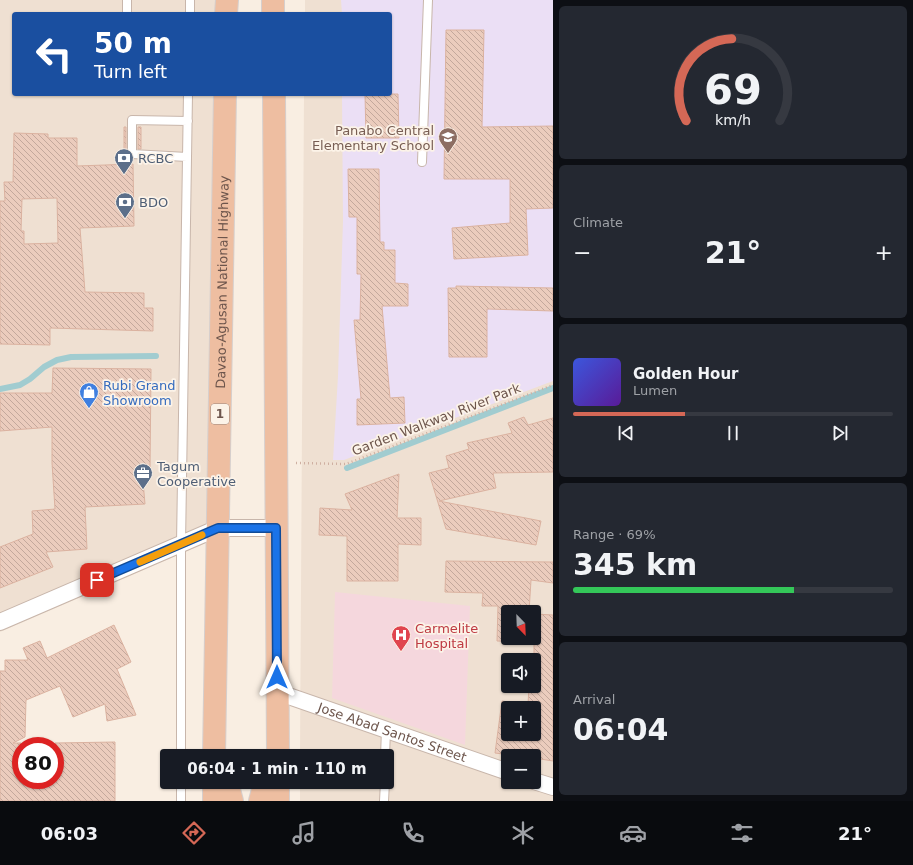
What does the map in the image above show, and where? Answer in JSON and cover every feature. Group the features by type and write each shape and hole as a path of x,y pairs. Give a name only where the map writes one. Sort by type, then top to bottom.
{"highway":[{"path":"226,12 227,0"},
{"path":"273,0 273,12"},
{"name":"Davao-Agusan National Highway","path":"214,745 225,96"},
{"path":"274,96 278,749"},
{"path":"274,749 278,734"},
{"path":"214,789 214,801"},
{"path":"229,789 232,801"},
{"path":"260,801 263,789"},
{"path":"278,789 278,801"}],"street":[{"path":"0,622 218,528 276,528"},
{"name":"Jose Abad Santos Street","path":"277,692 501,770"},
{"path":"541,783 553,787"}],"lane":[{"path":"127,0 127,12"},
{"path":"190,0 190,12"},
{"path":"422,162 428,0"},
{"path":"181,749 181,544 188,96"},
{"path":"187,157 132,154 132,120 188,121"},
{"path":"385,749 386,730"},
{"path":"181,789 181,801"},
{"path":"384,801 385,789"}],"path":[{"name":"Garden Walkway River Park","path":"276,463 346,464 553,385"}],"shaded area":[{"path":"0,0 219,0 219,12 12,12 12,96 220,96 220,537 0,632"},
{"path":"305,0 553,0 553,801 300,801 300,789 394,789 394,749 300,749 304,96 392,96 392,12 305,12"},
{"path":"341,0 553,0 553,381 344,460 333,460 338,376 343,221 342,96 392,96 392,12 342,12"},
{"name":"Carmelite Hospital","path":"335,592 470,606 465,745 332,698"}],"building":[{"path":"446,30 484,30 482,127 553,126 553,208 526,209 528,255 454,259 452,228 510,223 510,179 444,179"},
{"path":"392,94 398,94 399,138 366,138 365,96 392,96"},
{"path":"124,127 126,127 126,149 124,149"},
{"path":"138,127 141,127 141,149 138,149"},
{"path":"14,133 48,134 48,138 77,138 77,166 133,164 134,226 80,228 85,292 144,293 144,308 153,308 153,331 50,328 50,345 0,344 0,201 5,201 4,182 13,182","holes":["57,198 58,243 24,244 24,231 21,231 22,199"]},
{"path":"348,169 379,169 380,242 384,242 384,250 395,250 395,283 408,284 408,306 382,306 390,398 404,397 405,423 357,425 357,399 361,399 354,320 360,320 361,274 357,274 357,217 349,217"},
{"path":"456,286 553,288 553,311 487,309 487,357 449,357 448,288 456,288"},
{"path":"53,368 151,369 150,470 142,470 145,504 85,507 87,549 46,552 53,567 0,588 0,547 33,534 32,511 55,509 52,463 52,427 0,431 0,393 52,393"},
{"path":"524,417 528,425 553,418 553,472 493,473 496,488 439,501 541,521 536,545 446,529 429,473 449,468 446,456 469,449 467,443 512,433 508,423"},
{"path":"399,474 397,518 421,518 421,545 398,544 398,581 347,581 347,536 319,535 320,508 352,510 345,494"},
{"path":"446,561 553,562 553,583 531,580 529,605 501,605 501,641 497,641 498,606 482,606 483,593 445,592"},
{"path":"541,614 553,615 553,761 541,759 541,749 501,749 501,754 495,753 501,708 501,741 541,741 541,701 528,701 529,693 541,693 541,653 534,653 534,645 541,645"},
{"path":"114,625 131,662 117,669 136,715 107,721 105,704 73,717 60,686 26,700 25,737 12,737 12,789 64,789 64,743 115,742 115,801 0,801 0,671 5,671 5,660 28,660 23,648 40,641 47,658"}],"waterway":[{"path":"0,389 20,385 44,367 57,360 71,357 156,356"},
{"path":"347,468 553,388"}],"slow traffic":[{"path":"140,562 202,535"}],"place":[{"name":"Panabo Central Elementary School","path":"448,154"},
{"name":"RCBC","path":"124,175"},
{"name":"BDO","path":"125,219"},
{"name":"Rubi Grand Showroom","path":"89,409"},
{"name":"Tagum Cooperative","path":"143,490"},
{"name":"Carmelite Hospital","path":"401,652"}],"route":[{"path":"97,580 218,528 276,528 277,677"}]}
